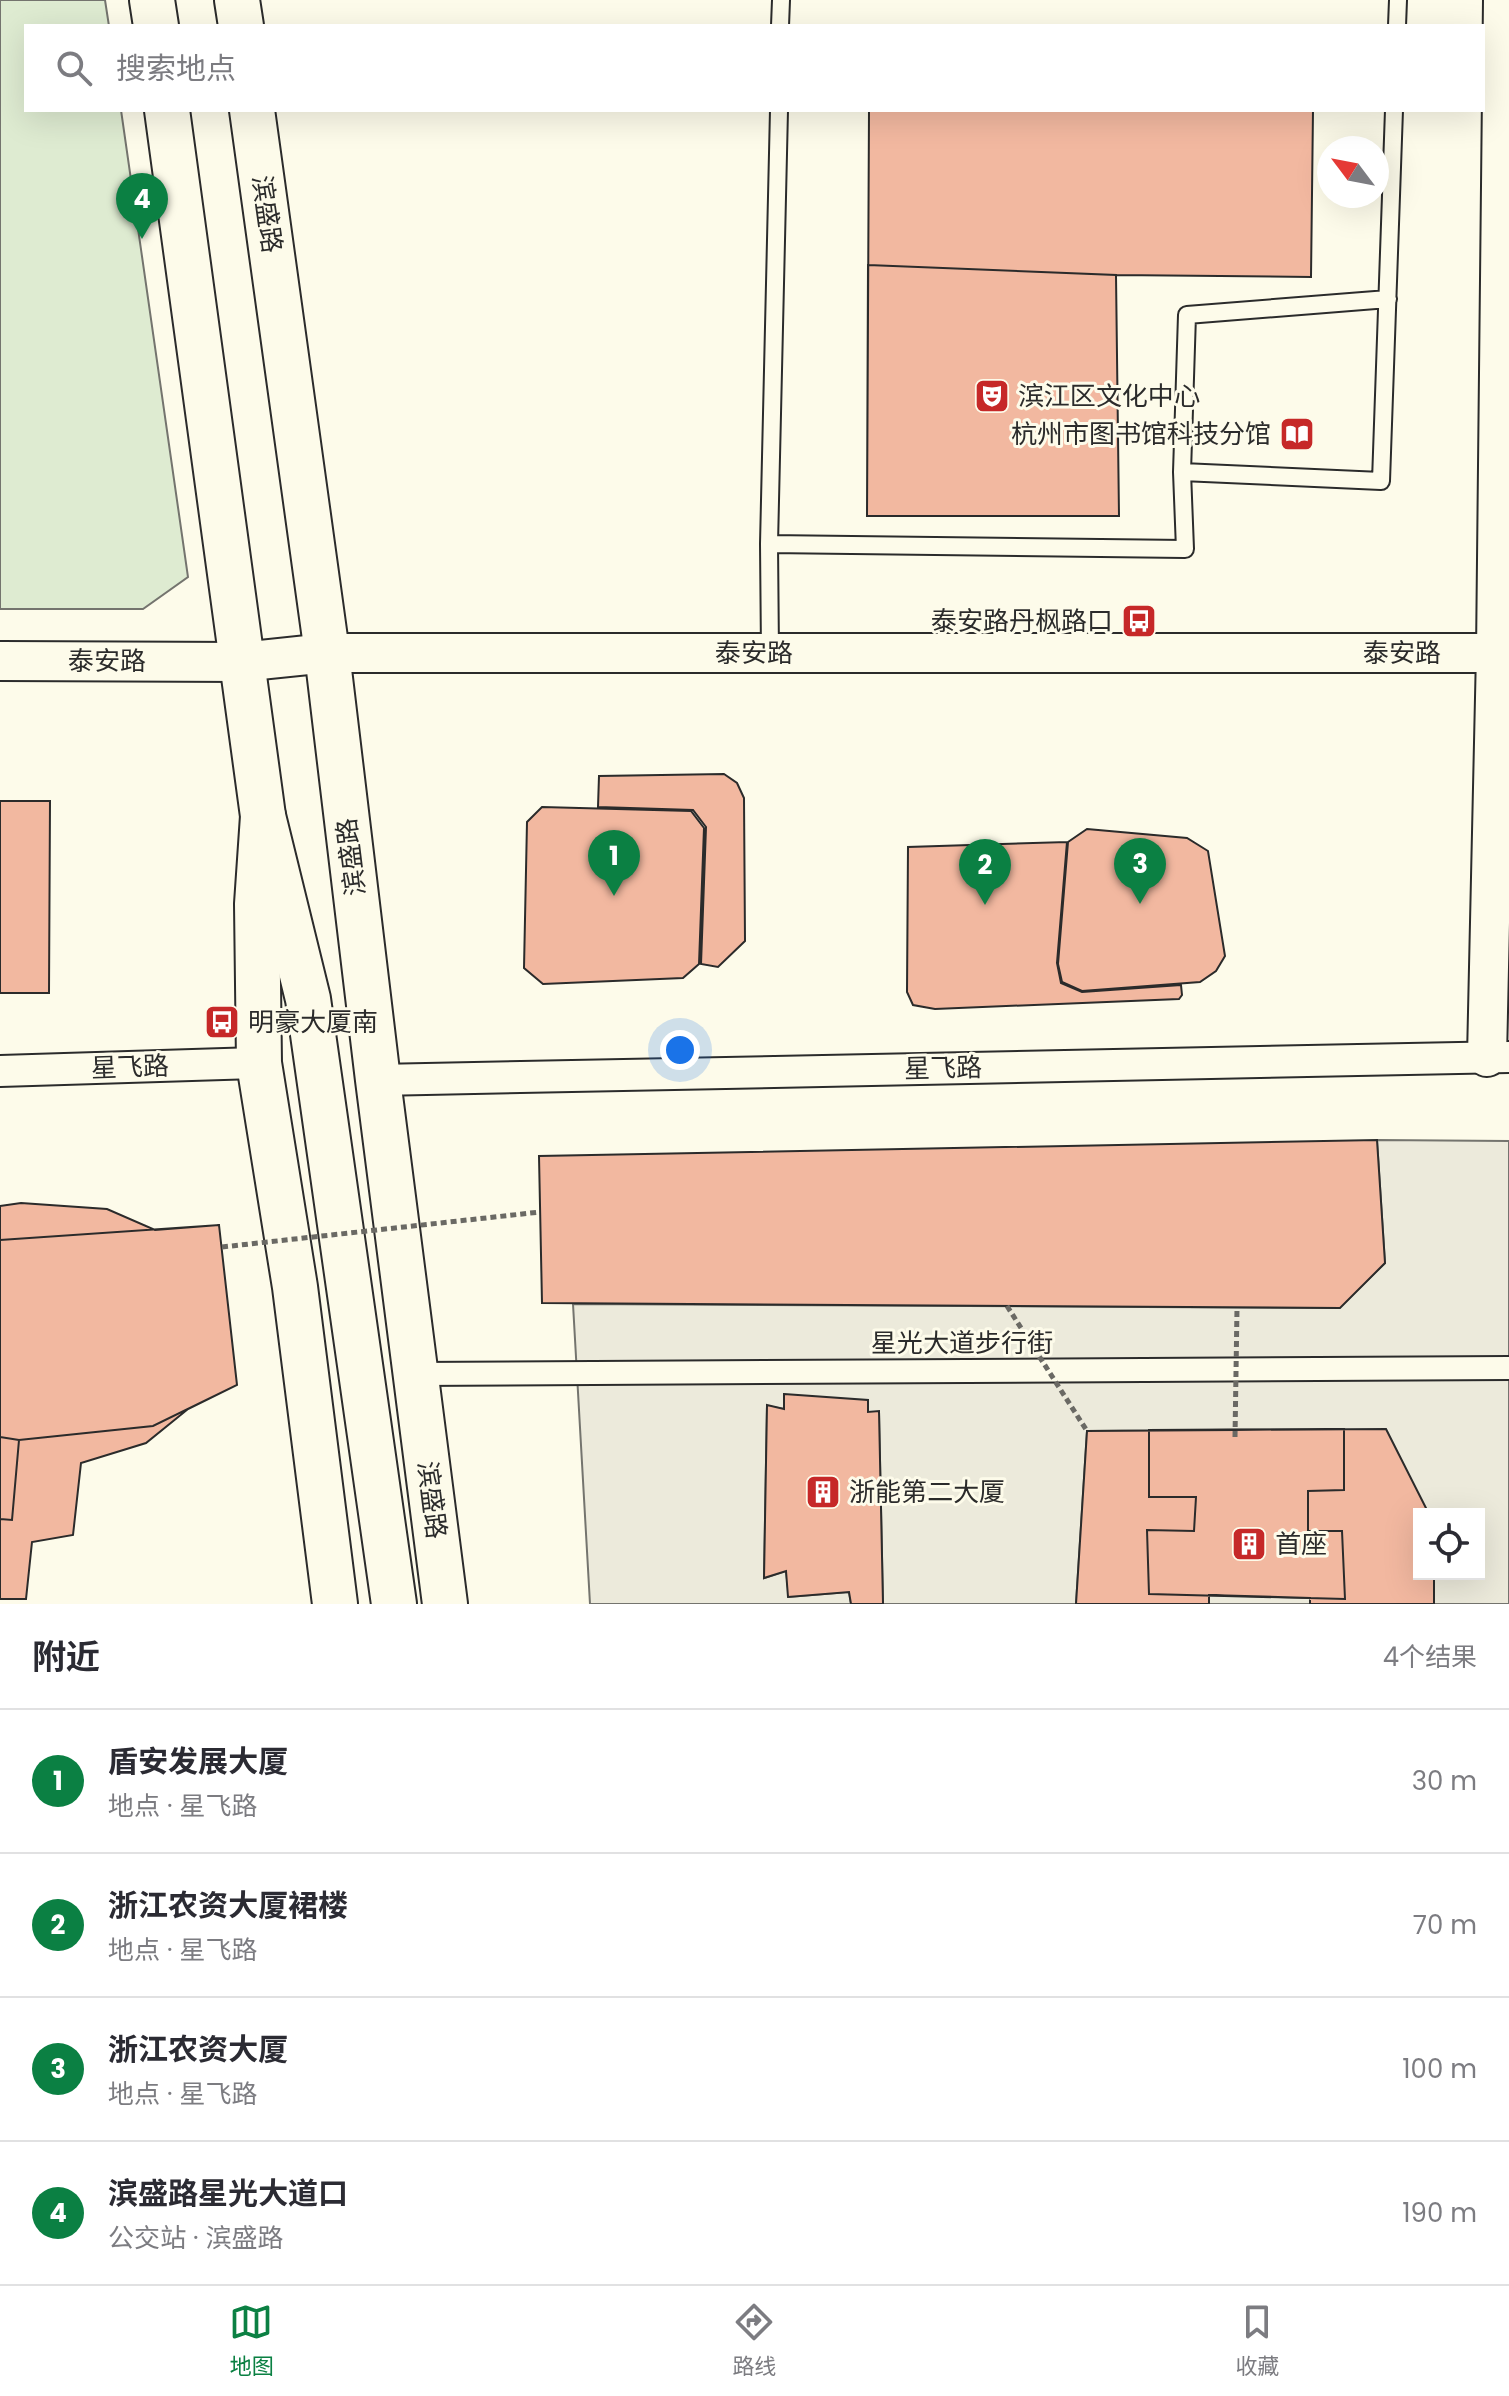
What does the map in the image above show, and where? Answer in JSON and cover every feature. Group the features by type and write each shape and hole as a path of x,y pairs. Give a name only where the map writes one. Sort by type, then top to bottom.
{"main road":[{"path":"152,0 156,24"},
{"path":"237,0 241,24"},
{"path":"167,112 263,816 308,999 394,1604"},
{"name":"滨盛路","path":"252,112 327,653 445,1604"},
{"path":"263,816 257,904 259,1063 295,1287 335,1604"}],"street":[{"path":"1498,1057 1503,653 1503,0"},
{"name":"泰安路","path":"0,661 242,662 327,653 1503,653"},
{"name":"星飞路","path":"378,1080 1498,1057"},
{"name":"星飞路","path":"0,1071 259,1063"},
{"name":"星光大道步行街","path":"416,1374 1509,1368"}],"lane":[{"path":"780,24 781,0"},
{"path":"1397,24 1398,0"},
{"path":"770,653 769,544 779,112"},
{"path":"1182,472 1381,481 1394,112"},
{"path":"769,544 1185,549 1182,472 1187,315 1388,299"}],"path":[{"path":"222,1247 540,1212"},
{"path":"1007,1306 1087,1431"},
{"path":"1235,1437 1237,1308"}],"green space":[{"path":"0,0 105,0 109,24 24,24 24,112 121,112 188,577 143,609 0,609"}],"shaded area":[{"path":"1377,1140 1509,1141 1509,1604 1434,1604 1434,1580 1485,1580 1485,1508 1423,1508 1344,1429 1087,1431 1076,1604 883,1604 879,1412 868,1412 868,1401 784,1409 767,1406 764,1578 786,1571 789,1597 849,1592 851,1604 590,1604 573,1304 1339,1308 1385,1263"},
{"path":"1209,1595 1310,1598 1310,1604 1209,1604"}],"building":[{"name":"滨江区文化中心","path":"869,112 1313,112 1311,277 1116,275 1119,516 867,516"},
{"path":"868,265 1116,275 1119,516 867,516"},
{"path":"724,774 737,783 744,798 745,941 718,967 701,964 706,827 693,810 598,807 599,776"},
{"path":"0,801 50,801 49,993 0,993"},
{"path":"542,807 691,811 704,828 699,964 683,978 543,984 524,968 527,822"},
{"path":"1087,829 1187,838 1208,851 1225,956 1216,971 1200,982 1082,991 1062,982 1058,964 1068,842"},
{"path":"1067,842 1057,963 1061,983 1082,992 1181,985 1182,995 1179,999 935,1009 913,1005 907,992 908,847"},
{"path":"1377,1140 1385,1263 1340,1308 542,1303 539,1156"},
{"path":"21,1203 107,1209 155,1230 219,1225 237,1385 188,1409 146,1443 81,1463 73,1535 32,1542 26,1599 0,1599 0,1206"},
{"path":"219,1225 237,1385 153,1426 19,1440 0,1437 0,1240"},
{"name":"浙能第二大厦","path":"784,1394 868,1400 868,1412 879,1411 883,1604 851,1604 849,1592 788,1597 786,1571 764,1578 767,1405 784,1409"},
{"path":"1344,1429 1344,1490 1308,1491 1308,1531 1342,1531 1345,1599 1149,1594 1147,1530 1194,1531 1196,1497 1149,1497 1149,1430"},
{"name":"首座","path":"1386,1429 1426,1508 1413,1508 1413,1580 1434,1580 1434,1604 1310,1604 1310,1598 1209,1595 1209,1604 1076,1604 1087,1431"},
{"path":"0,1437 19,1440 12,1520 0,1519"}],"place":[{"name":"滨盛路星光大道口","path":"142,239"},
{"name":"滨江区文化中心","path":"992,396"},
{"name":"杭州市图书馆科技分馆","path":"1297,434"},
{"name":"泰安路丹枫路口","path":"1139,621"},
{"name":"盾安发展大厦","path":"614,896"},
{"name":"浙江农资大厦","path":"1140,904"},
{"name":"浙江农资大厦裙楼","path":"985,905"},
{"name":"明豪大厦南","path":"222,1022"},
{"name":"浙能第二大厦","path":"823,1492"},
{"name":"首座","path":"1249,1544"}]}
